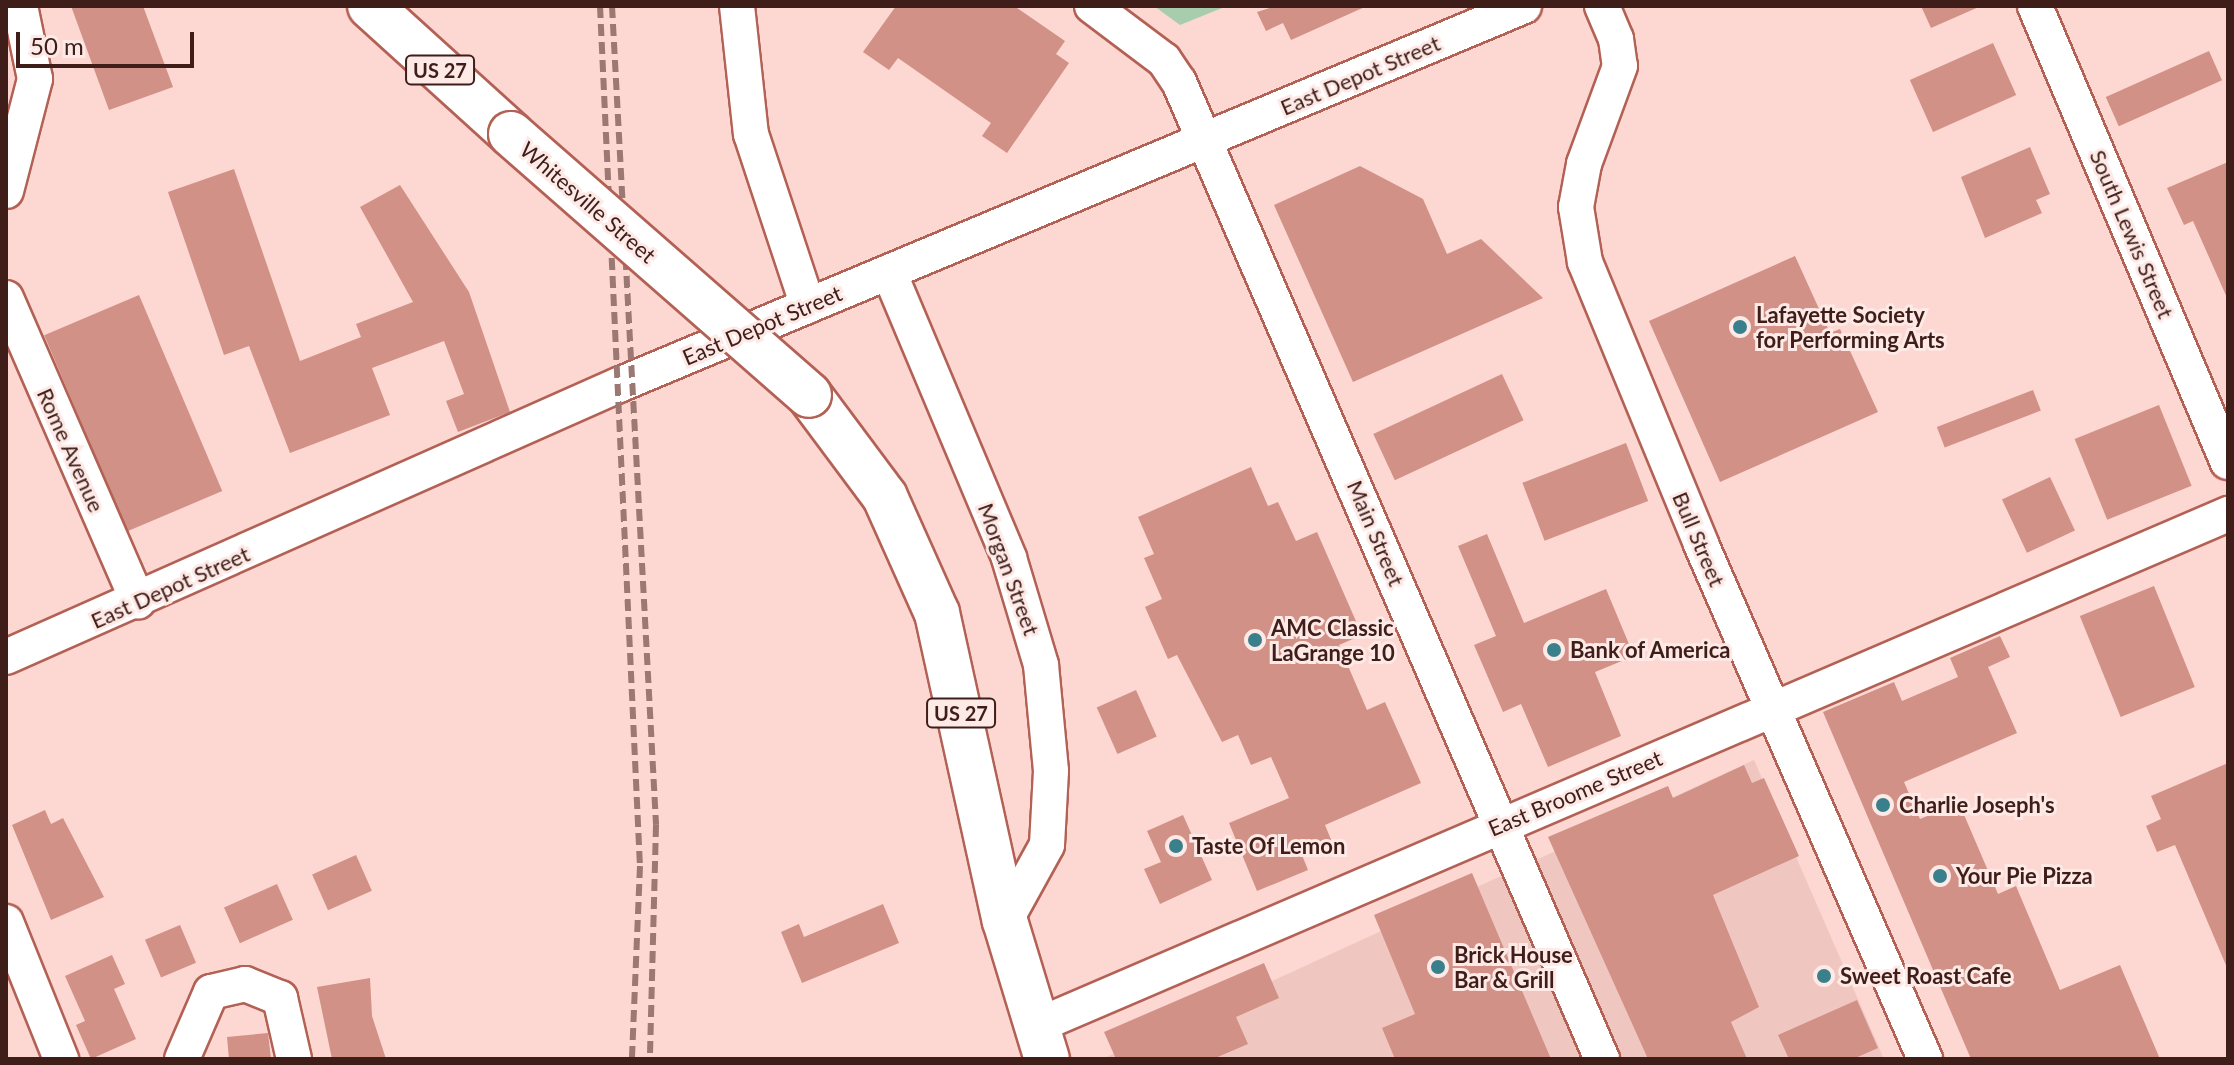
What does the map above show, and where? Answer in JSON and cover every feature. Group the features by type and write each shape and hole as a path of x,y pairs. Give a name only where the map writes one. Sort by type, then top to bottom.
{"highway":[{"name":"Whitesville Street","path":"370,6 809,395 870,473 923,573 949,654 1005,921"},
{"name":"US 27","path":"1005,921 1041,1043"}],"street":[{"path":"6,191 35,79 20,6"},
{"path":"737,6 751,134 808,306"},
{"name":"Main Street","path":"1092,6 1164,60 1205,140 1602,1059"},
{"name":"East Depot Street","path":"6,657 138,602 621,384 1524,6"},
{"name":"Bull Street","path":"1602,6 1616,39 1620,66 1584,164 1578,233 1772,709 1925,1059"},
{"name":"South Lewis Street","path":"2035,6 2228,462"},
{"name":"Morgan Street","path":"889,272 1009,558 1041,665 1051,771 1047,845 1005,921"},
{"name":"Rome Avenue","path":"6,298 138,602"},
{"name":"East Broome Street","path":"1041,1043 1501,824 2228,514"},
{"path":"6,922 61,1059"},
{"path":"182,1059 211,992 245,984 280,998 294,1059"}],"shaded area":[{"path":"1754,760 1884,1059 1102,1059"}],"green space":[{"path":"1154,6 1227,6 1180,25"}],"building":[{"path":"71,6 143,6 173,87 109,110"},
{"path":"896,6 1014,6 1065,41 1056,54 1069,63 1007,153 982,136 991,123 898,58 889,70 863,52"},
{"path":"1276,6 1367,6 1291,40 1283,23 1266,31 1257,12"},
{"path":"1921,6 1981,6 1931,28"},
{"path":"1993,43 2016,95 1933,132 1910,80"},
{"path":"2209,51 2222,80 2119,126 2106,97"},
{"path":"2030,147 2050,194 2036,200 2042,213 1985,238 1961,177"},
{"path":"2228,162 2228,300 2193,221 2184,225 2167,188"},
{"path":"1360,166 1423,199 1447,254 1481,239 1543,298 1353,382 1274,205"},
{"path":"234,169 300,361 361,337 356,324 413,302 360,207 400,185 469,292 510,412 458,432 446,401 464,394 444,341 372,368 390,415 290,453 249,346 224,355 168,192"},
{"path":"1795,256 1830,333 1840,329 1878,412 1720,482 1649,321"},
{"path":"139,295 222,491 127,531 44,335"},
{"path":"1502,374 1524,420 1395,480 1373,434"},
{"path":"2033,390 2041,411 1945,447 1937,427"},
{"path":"2159,405 2192,486 2107,520 2075,439"},
{"path":"1626,443 1648,501 1545,541 1522,483"},
{"name":"AMC Classic LaGrange 10","path":"1251,467 1268,506 1278,502 1296,541 1317,532 1362,635 1339,645 1367,710 1385,702 1421,783 1325,825 1332,842 1302,855 1308,870 1257,891 1229,823 1289,798 1271,757 1251,765 1238,735 1222,742 1177,655 1168,659 1145,607 1162,599 1144,558 1154,554 1138,517"},
{"path":"2050,477 2075,530 2027,553 2002,499"},
{"name":"Bank of America","path":"1487,534 1524,623 1606,589 1634,656 1595,672 1621,736 1548,767 1521,704 1503,712 1474,645 1496,636 1458,546"},
{"path":"2154,586 2195,687 2121,717 2080,616"},
{"path":"2000,636 2010,657 1988,667 2017,733 1904,782 1920,819 1959,803 1998,894 2016,886 2060,990 2120,965 2160,1059 1971,1059 1823,712 1894,682 1902,701 1958,677 1950,658"},
{"path":"1136,690 1157,737 1117,754 1097,707"},
{"path":"2228,763 2228,970 2175,845 2157,852 2146,826 2161,819 2151,796"},
{"path":"1744,765 1752,783 1764,778 1799,856 1713,895 1759,1007 1731,1022 1747,1059 1648,1059 1548,837 1668,786 1673,798"},
{"path":"45,810 51,824 63,818 104,897 51,920 12,825"},
{"name":"Taste Of Lemon","path":"1183,815 1212,880 1160,904 1144,869 1161,862 1147,831"},
{"path":"356,855 372,891 328,910 312,875"},
{"path":"1472,873 1551,1059 1395,1059 1382,1028 1415,1014 1374,915"},
{"path":"277,884 293,920 240,943 224,908"},
{"path":"883,904 899,943 802,983 781,932 799,924 804,937"},
{"path":"180,925 196,963 161,978 145,940"},
{"path":"112,955 125,984 114,989 136,1039 91,1059 76,1025 85,1021 65,976"},
{"path":"1264,963 1279,998 1236,1017 1248,1044 1213,1059 1116,1059 1104,1032"},
{"path":"370,978 372,1016 386,1059 332,1059 317,987"},
{"path":"1857,1000 1878,1048 1853,1059 1789,1059 1778,1035"},
{"path":"268,1033 271,1059 229,1059 227,1037"}],"railway":[{"path":"600,6 640,866 632,1059"},
{"path":"612,6 656,825 650,1059"}],"place":[{"name":"Lafayette Society for Performing Arts","path":"1740,327"},
{"name":"AMC Classic LaGrange 10","path":"1255,640"},
{"name":"Bank of America","path":"1554,650"},
{"name":"Charlie Joseph's","path":"1883,805"},
{"name":"Taste Of Lemon","path":"1176,846"},
{"name":"Your Pie Pizza","path":"1940,876"},
{"name":"Brick House Bar & Grill","path":"1438,967"},
{"name":"Sweet Roast Cafe","path":"1824,976"}]}
